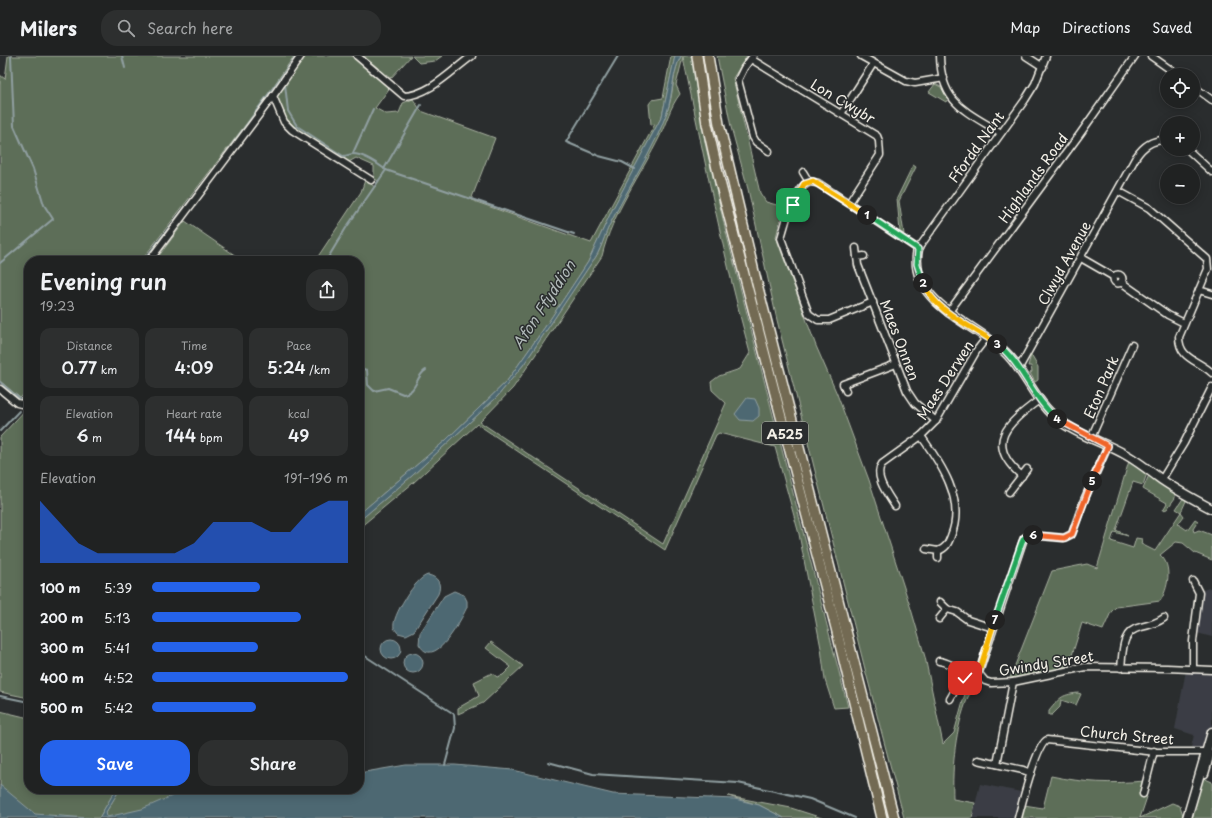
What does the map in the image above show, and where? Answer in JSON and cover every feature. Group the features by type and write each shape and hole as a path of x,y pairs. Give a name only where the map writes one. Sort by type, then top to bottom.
{"main road":[{"name":"A525","path":"697,56 707,124 720,182 838,636 882,818"},
{"name":"A525","path":"708,56 719,124 755,276 894,818"}],"street":[{"path":"153,256 274,96 301,56"},
{"path":"357,56 404,96 422,92 443,79 472,56"},
{"path":"861,56 906,81 915,83 944,78"},
{"path":"940,56 944,78 951,98 957,105 1001,133"},
{"path":"1026,56 1043,67"},
{"name":"Ffordd Nant","path":"918,249 1035,84 1043,67 1046,56"},
{"name":"Highlands Road","path":"948,313 1080,134 1135,56"},
{"path":"1151,56 1168,68"},
{"path":"752,57 738,80 753,137 762,149 769,151"},
{"name":"Lon Cwybr","path":"752,57 877,136 880,155 872,170 849,203"},
{"path":"841,114 873,64"},
{"path":"1200,91 1212,100"},
{"path":"274,96 284,122 292,130 371,180"},
{"name":"Clwyd Avenue","path":"1019,368 1118,191 1128,170 1144,147 1160,140"},
{"path":"1195,156 1212,172"},
{"path":"803,172 809,182"},
{"path":"872,302 829,320 818,320 809,314 781,238 788,214 801,188 809,182 818,183 918,249 917,264 924,286 948,313 999,346 1019,368 1038,400 1062,422 1128,456 1162,480 1212,509"},
{"path":"1118,191 1148,208 1202,253 1207,258 1208,269"},
{"name":"Maes Onnen","path":"856,248 857,257 872,302 910,397 936,421"},
{"path":"857,257 864,256"},
{"path":"1081,258 1114,277 1117,284 1121,282 1168,315 1184,323"},
{"path":"1212,261 1179,337 1179,347 1183,354 1212,373"},
{"path":"1199,290 1212,294"},
{"name":"Maes Derwen","path":"895,506 882,483 879,469 882,464 921,436 936,421 977,350 987,337"},
{"name":"Eton Park","path":"1092,438 1132,345"},
{"path":"836,386 896,364"},
{"path":"843,384 846,391"},
{"path":"1162,480 1184,443 1212,387"},
{"path":"0,389 17,403 22,404 24,403"},
{"path":"1022,476 1007,461 1003,453 1004,432 1016,416 1038,400"},
{"path":"921,436 945,474 956,507 953,531 948,544 938,551 926,549"},
{"path":"950,698 961,680 969,676 975,676 979,672 1024,538 1029,535 1064,538 1072,534 1084,500 1108,446"},
{"path":"1009,492 1027,470"},
{"path":"938,551 938,558"},
{"path":"1193,581 1199,593 1193,641 1193,669"},
{"path":"940,602 947,609 957,612 968,620 993,628"},
{"path":"939,619 947,609"},
{"path":"1121,668 1125,638 1128,633 1135,629 1158,622 1164,618"},
{"name":"Gwindy Street","path":"939,661 948,662 952,666 962,669 975,669 985,681 991,683 1013,682 1085,667 1212,670"},
{"path":"997,764 1013,682"},
{"path":"1205,774 1212,732"},
{"name":"Church Street","path":"1031,773 1043,743 1047,740 1154,751 1208,753"},
{"path":"1143,794 1154,751"},
{"path":"1187,818 1208,753"},
{"path":"978,760 1031,773 1018,818"}],"shaded area":[{"path":"1212,588 1212,637 1197,633 1203,590"},
{"path":"1212,667 1212,726 1204,749 1191,747 1194,735 1175,729 1186,670 1211,673"},
{"path":"980,784 1021,792 1014,818 972,818"}],"green space":[{"path":"8,56 294,56 260,106 145,256 24,256 24,394 20,398 0,381 0,75 5,79"},
{"path":"305,56 351,56 391,86 375,108 386,114 399,113 403,103 413,99 421,111 495,138 471,200 591,243 655,124 651,125 649,104 652,100 663,98 671,56 675,56 662,116 612,210 588,262 547,324 507,381 446,440 364,510 364,256 318,256 361,192 365,180 375,187 379,181 374,179 374,166 356,158 347,163 293,129 284,118 276,98"},
{"path":"363,56 411,56 391,78"},
{"path":"412,56 442,56 435,61 419,63"},
{"path":"681,56 691,56 706,147 726,232 848,707 834,708 825,680 821,648 799,534 775,447 719,433 716,435 665,550 477,424 413,483 364,524 364,517 413,475 497,397 524,364 598,253 611,222 648,154 661,126 671,98 676,69","holes":["683,57 722,242 750,353 740,369 719,376 711,382 712,390 726,403 663,544 480,422 513,388 602,256 620,209 660,136 671,109 680,94 676,85"]},
{"path":"717,56 747,56 733,78 760,193 766,202 784,207 776,237 816,346 837,394 869,480 925,657 943,744 954,733 968,683 970,681 975,682 978,685 968,697 960,722 955,747 953,773 953,799 975,803 972,818 904,818 777,320 748,189 731,127"},
{"path":"935,84 941,87 948,98 946,102 929,92"},
{"path":"913,165 916,167 899,201 904,234 900,232 897,198"},
{"path":"185,221 236,256 159,256"},
{"path":"1031,355 1038,367 1038,380 1035,382 1030,373 1032,372 1031,366 1028,366"},
{"path":"24,411 24,697 0,692 0,437"},
{"path":"1129,461 1147,473 1143,485 1133,482 1116,530 1128,536 1114,532 1111,541 1133,548 1136,538 1142,539 1141,544 1155,551 1181,512 1184,516 1178,524 1187,530 1195,519 1198,521 1193,529 1194,532 1199,530 1212,535 1212,560 1195,553 1183,543 1176,542 1160,555 1167,565 1168,578 1165,591 1160,601 1116,607 1111,612 1103,630 1082,623 1069,665 1037,675 1010,678 1052,571 1087,564 1097,568"},
{"path":"1149,475 1175,493 1175,498 1167,509 1163,510 1167,503 1143,489"},
{"path":"1184,497 1186,501 1181,512 1176,509"},
{"path":"491,642 523,666 483,703 458,714 458,708 479,696 474,682 492,673 497,677 503,675 511,667 486,648"},
{"path":"1078,693 1081,694 1076,705 1061,700 1060,707 1052,715 1049,715 1049,711 1061,698"},
{"path":"0,711 24,717 24,794 113,794 99,818 0,817"},
{"path":"1051,776 1098,782 1145,781 1140,793 1147,797 1140,818 1021,818 1024,805 1043,808"},
{"path":"1201,777 1212,782 1212,818 1192,818 1196,809 1194,805"},
{"path":"117,794 206,794 141,816 105,818 106,812"},
{"path":"728,796 791,808 822,818 784,818 759,805"},
{"path":"1172,803 1180,806 1183,815 1181,818 1140,818"}],"water":[{"path":"675,56 681,56 674,76 667,112 662,126 618,208 595,258 524,364 497,397 413,475 364,517 364,510 446,440 507,381 588,262 612,210 662,116"},
{"path":"747,398 755,399 759,408 759,416 753,421 740,420 735,414"},
{"path":"428,575 437,579 440,587 438,594 414,631 406,635 398,633 394,628 394,623 400,607 417,583 423,577"},
{"path":"454,591 464,595 467,601 467,607 453,632 446,641 432,652 425,651 419,644 420,633 444,596"},
{"path":"391,639 398,642 401,649 398,656 391,659 384,656 381,649 384,642"},
{"path":"409,653 417,653 423,659 423,667 417,673 409,673 403,667 403,659"},
{"path":"406,765 455,765 513,770 613,794 735,799 759,805 784,818 99,818 113,794 117,794 106,812 107,817 142,809 176,794 364,794 364,772"},
{"path":"0,785 35,814 88,818 0,818"}],"waterway":[{"path":"0,263 53,219 44,205 33,169 14,126 11,56"},
{"path":"122,56 125,68"},
{"path":"147,256 212,172 296,56"},
{"path":"618,56 566,142 599,156 622,162 635,169"},
{"path":"277,96 288,80"},
{"path":"285,84 288,111 297,126 343,156 357,154 371,160 386,170 574,234"},
{"path":"384,169 421,105"},
{"path":"353,153 373,109"},
{"path":"329,256 346,228 386,170"},
{"path":"364,369 367,370 368,385 374,391 388,388 403,394 408,393 414,387 422,373 426,370"},
{"path":"0,382 21,400 24,397"},
{"path":"0,431 19,411"},
{"path":"364,655 454,714 455,728 445,765"},
{"path":"0,696 24,701"},
{"path":"548,762 593,774 738,783 810,799 855,818"}],"route":[{"path":"793,205 804,184 813,181 918,249 916,257 917,264 924,286 938,303 948,313 987,337 1010,356 1038,400 1052,415 1062,422 1108,446 1084,500 1072,534 1064,538 1029,535 1024,538 979,672 975,676 965,678"}],"water label":[{"name":"Afon Ffyddion","path":"543,304"}]}
